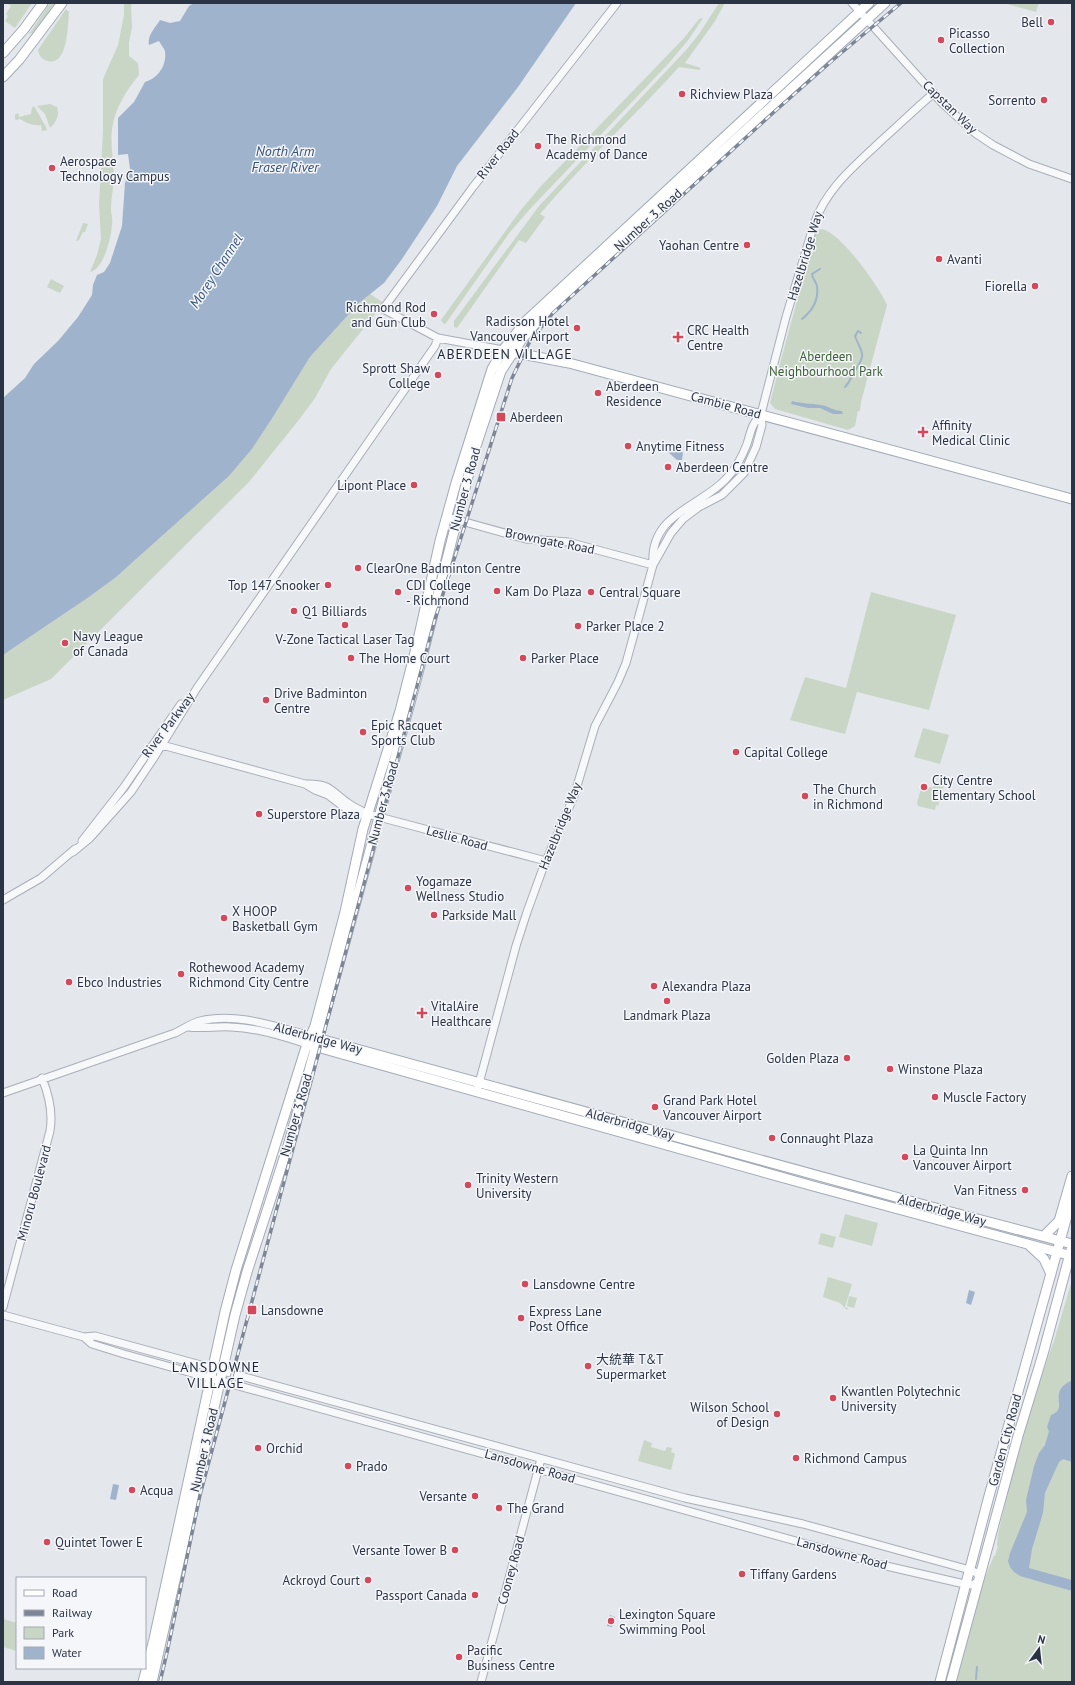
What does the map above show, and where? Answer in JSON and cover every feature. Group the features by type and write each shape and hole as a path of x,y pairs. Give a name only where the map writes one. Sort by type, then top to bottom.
{"main road":[{"path":"3,53 24,29 43,3"},
{"path":"3,77 30,46 62,3"},
{"name":"Number 3 Road","path":"143,1682 154,1639 211,1373 236,1270 313,1041 379,817 475,449 508,351 527,320 661,195 732,132 869,3"},
{"name":"Number 3 Road","path":"152,1682 235,1315 247,1272 288,1146 313,1041 315,1026 359,846 400,711 447,517 488,381 495,364 541,317 886,3"},
{"path":"732,132 741,135"},
{"path":"661,195 668,202"},
{"name":"Cambie Road","path":"508,351 569,363 1072,499"},
{"name":"Alderbridge Way","path":"313,1041 480,1083 909,1201 1072,1244"},
{"name":"Alderbridge Way","path":"313,1041 477,1092 836,1193 1057,1252 1071,1253"},
{"path":"1044,1236 1059,1222 1072,1176"},
{"name":"Garden City Road","path":"940,1682 1072,1198"},
{"path":"1028,1244 1044,1259 1051,1274"},
{"name":"Garden City Road","path":"952,1682 1018,1436 1043,1354 1071,1253"},
{"path":"1064,1278 1072,1273"}],"street":[{"name":"River Road","path":"383,309 473,187 617,3"},
{"name":"Capstan Way","path":"852,3 951,112 975,133 993,145 1029,164 1072,179"},
{"name":"Hazelbridge Way","path":"477,1092 516,946 532,897 574,796 595,726 618,682 626,663 653,565 653,549 657,539 664,528 677,514 707,495 726,479 742,457 753,423 761,414 786,317 818,212 826,197 839,181 934,93"},
{"name":"Cambie Road","path":"383,309 438,338 508,351"},
{"path":"197,688 436,346 438,338"},
{"name":"Browngate Road","path":"447,517 526,539 568,542 653,565"},
{"name":"River Parkway","path":"73,852 90,838 122,802 162,745 170,729 197,688"},
{"name":"River Parkway","path":"73,852 124,787 185,698 197,688"},
{"path":"95,824 118,800 155,748 162,745"},
{"name":"Leslie Road","path":"162,745 305,784 314,790 328,795 349,811 358,815 368,814 546,861"},
{"path":"3,900 41,878 73,852"},
{"name":"Alderbridge Way","path":"3,1093 42,1078 188,1028 200,1029 231,1027 313,1041"},
{"name":"Minoru Boulevard","path":"3,1307 50,1131 50,1106 42,1078"},
{"name":"Lansdowne Road","path":"3,1315 84,1338 92,1344 222,1375 704,1503 803,1524 970,1570 979,1579 972,1585 882,1565 538,1469 222,1375"},
{"name":"Cooney Road","path":"481,1682 541,1459"}],"green space":[{"path":"7,3 32,3 15,28 5,21 8,16 6,14 11,6"},
{"path":"50,3 55,3 35,31 29,34"},
{"path":"124,3 132,3 132,28 129,42 129,56 138,63 139,75 118,107 113,121 112,147 114,179 111,205 111,231 103,259 95,270 90,272 97,255 101,239 99,204 103,131 103,79 118,45 124,15"},
{"path":"719,3 725,3 715,21 685,63 701,68 699,70 679,67 574,176 540,214 545,217 526,243 519,240 457,328 454,327 454,321 539,206 687,49 699,34"},
{"path":"1003,3 1039,3 1036,12"},
{"path":"66,9 69,12 69,18 66,43 63,51 60,57 55,61 44,60 39,54 38,50"},
{"path":"703,18 689,39 669,63 510,232 444,324 441,320 520,211 541,186 684,38 699,19"},
{"path":"50,104 57,107 58,116 50,128 45,114 37,106"},
{"path":"34,106 47,130 42,131 41,125 33,125 20,119 15,119 15,115 18,113 19,117 31,114"},
{"path":"83,223 88,224 85,232 83,232 79,240 76,241"},
{"name":"Aberdeen Neighbourhood Park","path":"820,229 828,231 837,238 858,260 887,305 861,402 860,411 858,411 855,426 848,430 775,409 770,403 815,234"},
{"path":"51,279 64,286 60,293 47,287"},
{"path":"370,294 384,303 331,369 315,398 249,482 51,679 3,700 3,655 115,578 229,476 252,449 310,357 359,303"},
{"path":"871,592 956,615 929,710 857,692 845,734 790,720 805,677 846,688"},
{"path":"923,728 949,735 940,764 914,757"},
{"path":"935,783 944,785 938,806 936,805 935,810 918,806 917,803 922,785 933,788"},
{"path":"845,1214 878,1223 872,1246 839,1237"},
{"path":"821,1233 836,1237 833,1248 818,1244"},
{"path":"828,1277 852,1284 845,1307 848,1308 847,1310 840,1303 823,1297"},
{"path":"1072,1280 1072,1682 956,1682 981,1586 998,1546 998,1534 1019,1447 1054,1341"},
{"path":"849,1296 857,1298 854,1308 847,1306"},
{"path":"644,1440 652,1443 651,1447 665,1451 667,1447 672,1448 671,1452 675,1454 671,1470 638,1461"},
{"path":"3,1619 16,1623 16,1651 3,1647"}],"water":[{"name":"North Arm Fraser River","path":"194,3 576,3 518,87 457,166 437,206 402,259 384,283 359,303 310,357 252,449 229,476 115,578 3,655 3,398 25,378 34,364 58,341 78,317 92,295 93,285 97,275 104,272 110,263 122,226 125,183 130,169 128,154 118,155 118,118 134,102 145,82 157,75 163,67 165,57 164,48 159,41 149,45 150,35 160,20 170,23 180,21 189,6"},
{"path":"792,401 817,404 842,411 843,414 833,414 820,408 808,408 791,404"},
{"path":"672,444 683,453 682,460 677,460 668,452 668,446"},
{"path":"969,1290 975,1292 971,1305 966,1303"},
{"path":"1072,1380 1072,1462 1063,1459 1059,1462 1045,1493 1043,1513 1032,1549 1029,1568 1072,1580 1072,1591 1020,1576 1010,1567 1008,1561 1027,1512 1026,1500 1034,1466 1039,1453 1045,1445 1049,1431 1047,1427 1051,1415 1059,1408 1059,1393 1061,1388"},
{"path":"113,1484 119,1485 116,1500 110,1499"},
{"name":"Lexington Square Swimming Pool","path":"610,1615 615,1617 612,1627 607,1626"}],"waterway":[{"path":"802,319 812,309 816,300 817,286 812,274 820,269"},
{"path":"845,387 859,365 862,357 861,350 855,336 858,331 861,333"},
{"path":"976,1679 977,1667"}],"railway":[{"path":"160,1682 200,1495 435,619 512,378 530,341 553,313 774,112 901,3"}],"place":[{"name":"Bell","path":"1051,22"},
{"name":"Picasso Collection","path":"941,40"},
{"name":"Richview Plaza","path":"682,94"},
{"name":"Sorrento","path":"1044,100"},
{"name":"The Richmond Academy of Dance","path":"538,146"},
{"name":"Aerospace Technology Campus","path":"52,168"},
{"name":"Yaohan Centre","path":"747,245"},
{"name":"Avanti","path":"939,259"},
{"name":"Fiorella","path":"1035,286"},
{"name":"Richmond Rod and Gun Club","path":"434,314"},
{"name":"Radisson Hotel Vancouver Airport","path":"577,328"},
{"name":"CRC Health Centre","path":"678,337"},
{"name":"Sprott Shaw College","path":"438,375"},
{"name":"Aberdeen Residence","path":"598,393"},
{"name":"Aberdeen","path":"501,417"},
{"name":"Affinity Medical Clinic","path":"923,432"},
{"name":"Anytime Fitness","path":"628,446"},
{"name":"Aberdeen Centre","path":"668,467"},
{"name":"Lipont Place","path":"414,485"},
{"name":"ClearOne Badminton Centre","path":"358,568"},
{"name":"Top 147 Snooker","path":"328,585"},
{"name":"Kam Do Plaza","path":"497,591"},
{"name":"CDI College - Richmond","path":"398,592"},
{"name":"Central Square","path":"591,592"},
{"name":"Q1 Billiards","path":"294,611"},
{"name":"V-Zone Tactical Laser Tag","path":"345,625"},
{"name":"Parker Place 2","path":"578,626"},
{"name":"Navy League of Canada","path":"65,643"},
{"name":"The Home Court","path":"351,658"},
{"name":"Parker Place","path":"523,658"},
{"name":"Drive Badminton Centre","path":"266,700"},
{"name":"Epic Racquet Sports Club","path":"363,732"},
{"name":"Capital College","path":"736,752"},
{"name":"City Centre Elementary School","path":"924,787"},
{"name":"The Church in Richmond","path":"805,796"},
{"name":"Superstore Plaza","path":"259,814"},
{"name":"Yogamaze Wellness Studio","path":"408,888"},
{"name":"Parkside Mall","path":"434,915"},
{"name":"X HOOP Basketball Gym","path":"224,918"},
{"name":"Rothewood Academy Richmond City Centre","path":"181,974"},
{"name":"Ebco Industries","path":"69,982"},
{"name":"Alexandra Plaza","path":"654,986"},
{"name":"Landmark Plaza","path":"667,1001"},
{"name":"VitalAire Healthcare","path":"422,1013"},
{"name":"Golden Plaza","path":"847,1058"},
{"name":"Winstone Plaza","path":"890,1069"},
{"name":"Muscle Factory","path":"935,1097"},
{"name":"Grand Park Hotel Vancouver Airport","path":"655,1107"},
{"name":"Connaught Plaza","path":"772,1138"},
{"name":"La Quinta Inn Vancouver Airport","path":"905,1157"},
{"name":"Trinity Western University","path":"468,1185"},
{"name":"Van Fitness","path":"1025,1190"},
{"name":"Lansdowne Centre","path":"525,1284"},
{"name":"Lansdowne","path":"252,1310"},
{"name":"Express Lane Post Office","path":"521,1318"},
{"name":"大統華 T&T Supermarket","path":"588,1366"},
{"name":"Kwantlen Polytechnic University","path":"833,1398"},
{"name":"Wilson School of Design","path":"777,1414"},
{"name":"Orchid","path":"258,1448"},
{"name":"Richmond Campus","path":"796,1458"},
{"name":"Prado","path":"348,1466"},
{"name":"Acqua","path":"132,1490"},
{"name":"Versante","path":"475,1496"},
{"name":"The Grand","path":"499,1508"},
{"name":"Quintet Tower E","path":"47,1542"},
{"name":"Versante Tower B","path":"455,1550"},
{"name":"Tiffany Gardens","path":"742,1574"},
{"name":"Ackroyd Court","path":"368,1580"},
{"name":"Passport Canada","path":"475,1595"},
{"name":"Lexington Square Swimming Pool","path":"611,1621"},
{"name":"Pacific Business Centre","path":"459,1657"}],"district":[{"name":"ABERDEEN VILLAGE","path":"505,354"},
{"name":"LANSDOWNE VILLAGE","path":"216,1376"}],"water label":[{"name":"Morey Channel","path":"216,271"}]}
